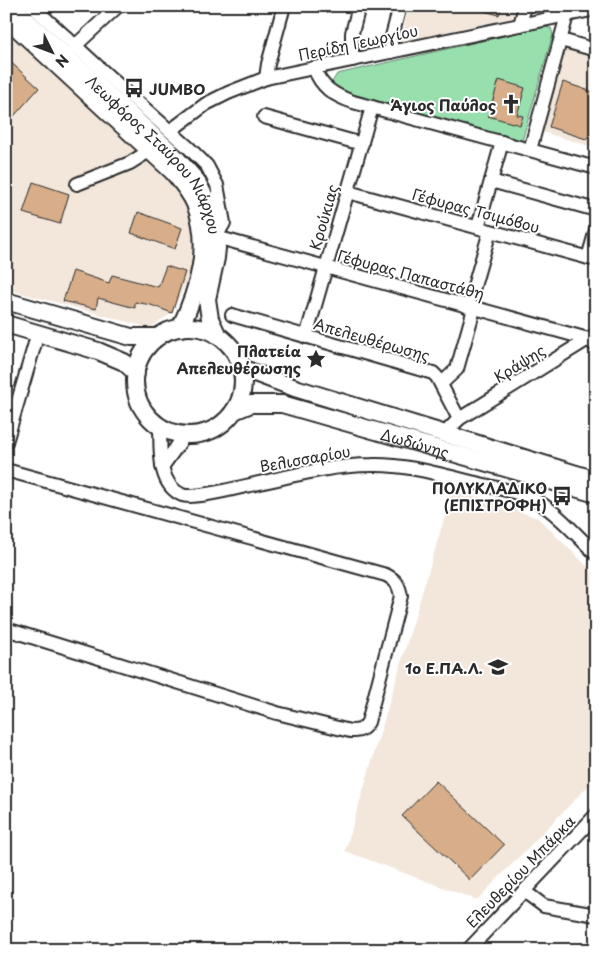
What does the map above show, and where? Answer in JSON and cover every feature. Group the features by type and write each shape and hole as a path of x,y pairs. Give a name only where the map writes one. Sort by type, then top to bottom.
{"main road":[{"name":"Λεωφόρος Σταύρου Νιάρχου","path":"11,6 182,162 203,190 213,220 216,237 216,258 207,300 210,318 218,336"},
{"name":"Λεωφόρος Σταύρου Νιάρχου","path":"6,18 173,172 185,186 195,203 201,226 203,251 193,301 180,328"},
{"name":"Δωδώνης","path":"6,301 131,337 158,338"},
{"path":"6,324 117,358 136,373"},
{"name":"Δωδώνης","path":"180,328 198,328 218,336 233,350 241,368 242,391 234,411 228,419 210,431 200,434 185,435 170,432 160,427 145,413 140,404 135,383 136,373 143,353 158,338 167,332 180,328"},
{"name":"Δωδώνης","path":"241,368 295,388 596,480"},
{"name":"Δωδώνης","path":"234,411 251,404 282,404 596,494"}],"street":[{"path":"32,6 198,157 210,171 220,195 224,224 216,237"},
{"path":"75,46 118,6"},
{"path":"266,78 284,6"},
{"path":"352,60 352,33 359,6"},
{"path":"391,52 391,40 400,6"},
{"path":"520,25 525,6"},
{"name":"Περίδη Γεωργίου","path":"170,132 206,104 266,78 520,25 568,11 596,9"},
{"path":"530,150 568,11"},
{"path":"561,40 596,50"},
{"path":"314,68 320,81 329,91 344,99 596,168"},
{"name":"Κρούκιας","path":"306,336 372,107"},
{"path":"264,117 362,144"},
{"path":"441,384 452,376 457,369 471,308 491,181 502,142"},
{"path":"77,184 130,163 150,151"},
{"path":"491,181 596,210"},
{"name":"Γέφυρας Τσιμόβου","path":"348,192 592,259"},
{"path":"592,259 596,230"},
{"name":"Γέφυρας Παπαστάθη","path":"216,237 471,308 593,339"},
{"name":"Απελευθέρωσης","path":"232,315 432,373 437,376 459,419"},
{"path":"6,442 38,334"},
{"name":"Κράψης","path":"459,419 593,339"},
{"path":"447,435 450,428 459,419"},
{"name":"Βελισσαρίου","path":"160,427 162,467 171,487 180,494 191,496 341,466 373,464 405,468 490,486 533,499 549,509 596,554"},
{"path":"162,467 185,435"},
{"path":"6,470 386,575 399,586 401,596 368,722 359,731 350,731 277,713 6,629"},
{"name":"Ελευθερίου Μπάρκα","path":"468,950 596,815"},
{"path":"524,891 544,906 596,915"}],"shaded area":[{"path":"409,6 518,6 515,17 400,42"},
{"path":"6,29 157,163 183,197 193,233 191,272 172,313 150,328 6,289"},
{"path":"566,48 596,57 596,148 542,132"},
{"name":"1ο Ε.ΠΑ.Λ.","path":"453,489 538,518 596,575 596,778 477,900 345,851"}],"green space":[{"path":"543,27 551,28 553,34 522,141 342,91 334,86 332,82 337,74"}],"building":[{"path":"476,6 502,6 499,15 476,9"},
{"path":"6,58 39,88 6,125"},
{"path":"499,80 525,88 517,115 523,116 520,125 488,116"},
{"path":"563,82 596,93 596,129 586,139 549,127"},
{"path":"33,182 69,194 60,224 23,213"},
{"path":"138,212 182,228 175,249 131,233"},
{"path":"166,266 185,272 172,313 151,305 135,302 135,308 98,298 96,309 63,301 73,271 109,283 112,275 158,287"},
{"path":"436,781 504,845 470,880 402,816"}],"place":[{"name":"JUMBO","path":"134,88"},
{"name":"Άγιος Παύλος","path":"511,104"},
{"name":"Πλατεία Απελευθέρωσης","path":"316,359"},
{"name":"ΠΟΛΥΚΛΑΔΙΚΟ (ΕΠΙΣΤΡΟΦΗ)","path":"562,496"},
{"name":"1ο Ε.ΠΑ.Λ.","path":"498,667"}]}
